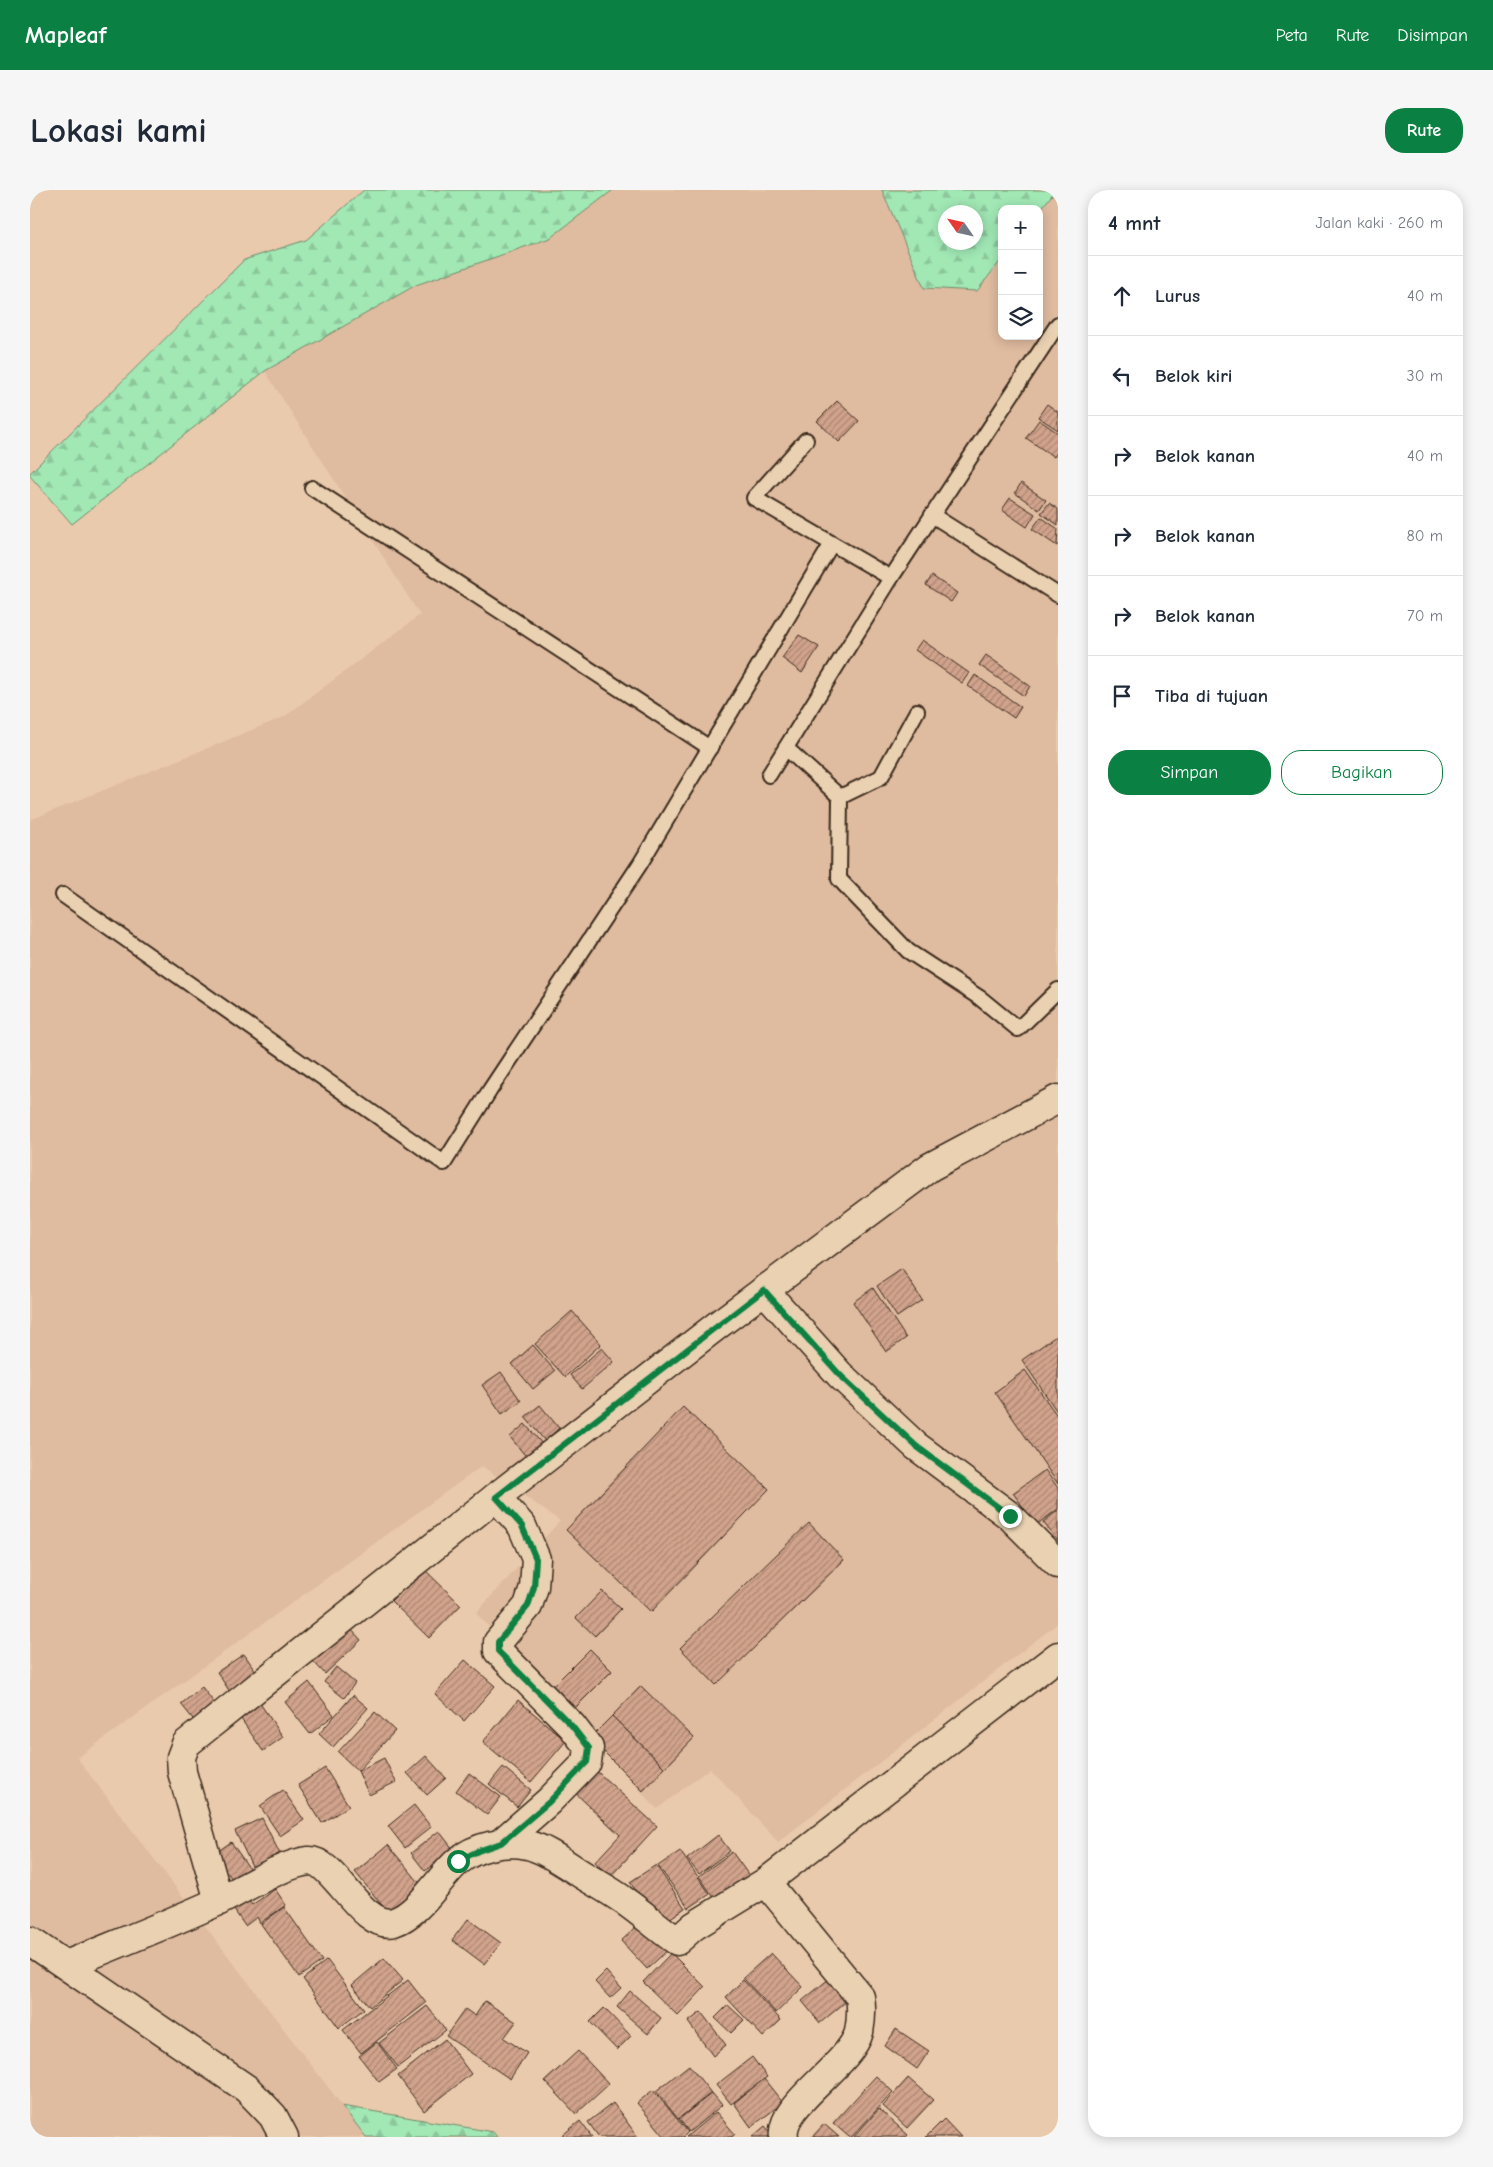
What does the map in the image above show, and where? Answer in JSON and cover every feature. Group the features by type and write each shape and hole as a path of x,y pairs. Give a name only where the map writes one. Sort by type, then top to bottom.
{"street":[{"path":"219,1901 182,1772 181,1757 186,1744 496,1497 764,1290 930,1167 1058,1099"},
{"path":"764,1290 840,1375 916,1446 1010,1516 1058,1564"},
{"path":"66,1965 219,1901 296,1864 311,1861 323,1867 364,1910 378,1921 394,1922 412,1910 458,1861 478,1851 501,1843 549,1802 587,1762 589,1748 572,1726 498,1651 498,1642 528,1606 534,1587 536,1559 522,1526 496,1497"},
{"path":"501,1843 529,1845 560,1859 623,1900 657,1928 677,1941 694,1926 766,1882 1058,1656"},
{"path":"766,1882 860,1997 861,2006 858,2033 851,2047 842,2060 796,2106 784,2127 784,2137"},
{"path":"30,1941 247,2089 273,2116 284,2137"}],"lane":[{"path":"770,775 891,578 1058,324"},
{"path":"806,440 754,498 831,545 891,578"},
{"path":"312,488 710,748"},
{"path":"932,515 1058,595"},
{"path":"64,895 444,1163 490,1090 640,864 831,545"},
{"path":"840,797 881,777 917,711"},
{"path":"786,748 840,797 839,880 908,951 980,998 1018,1030 1058,990"}],"shaded area":[{"path":"613,190 882,190 924,288 977,291 998,264 998,340 1043,340 1043,206 1058,190 1058,1623 778,1842 710,1768 657,1809 476,1613 560,1521 482,1466 77,1758 366,2137 30,2137 30,820 284,717 420,615 265,371 416,285 550,238"}],"green space":[{"path":"364,190 613,190 550,238 416,285 265,371 72,524 30,476 30,473 244,260 306,240"},
{"path":"882,190 1056,190 1043,206 998,205 998,264 977,291 924,288"},
{"path":"342,2106 493,2132 497,2137 366,2137"}],"building":[{"path":"837,401 859,421 839,442 817,421"},
{"path":"1047,404 1058,412 1058,430 1038,417"},
{"path":"1039,420 1058,433 1058,452 1054,457 1026,438"},
{"path":"1021,483 1046,500 1039,510 1015,493"},
{"path":"1010,498 1035,514 1027,527 1002,510"},
{"path":"1049,503 1058,509 1058,525 1041,513"},
{"path":"1041,517 1058,529 1057,546 1032,529"},
{"path":"932,576 957,593 951,602 926,585"},
{"path":"799,635 819,647 802,673 782,658"},
{"path":"922,640 969,673 962,683 915,650"},
{"path":"986,655 1030,686 1024,696 979,665"},
{"path":"975,675 1021,707 1014,718 968,686"},
{"path":"902,1269 922,1300 897,1317 877,1286"},
{"path":"873,1288 906,1338 886,1352 853,1302"},
{"path":"572,1311 601,1344 565,1377 535,1344"},
{"path":"1056,1336 1058,1338 1058,1413 1022,1360"},
{"path":"533,1345 555,1371 533,1389 512,1364"},
{"path":"602,1348 614,1362 582,1389 570,1375"},
{"path":"1025,1370 1058,1417 1058,1484 995,1392"},
{"path":"501,1372 521,1401 502,1414 482,1385"},
{"path":"540,1405 559,1428 545,1441 525,1417"},
{"path":"683,1407 769,1489 651,1612 566,1530"},
{"path":"525,1424 544,1446 529,1460 510,1437"},
{"path":"1045,1470 1058,1488 1058,1509 1036,1525 1013,1493"},
{"path":"1058,1510 1058,1541 1043,1522"},
{"path":"809,1523 844,1560 716,1685 680,1648"},
{"path":"423,1568 461,1605 429,1638 391,1601"},
{"path":"602,1591 621,1609 595,1636 576,1618"},
{"path":"349,1627 361,1640 325,1674 313,1661"},
{"path":"590,1649 612,1671 573,1710 551,1688"},
{"path":"244,1654 260,1677 232,1695 217,1672"},
{"path":"465,1660 495,1686 464,1721 435,1694"},
{"path":"336,1667 355,1683 344,1698 324,1682"},
{"path":"309,1682 334,1715 310,1734 285,1702"},
{"path":"641,1686 694,1738 665,1768 612,1716"},
{"path":"202,1687 218,1708 197,1724 181,1704"},
{"path":"353,1695 368,1708 333,1747 319,1734"},
{"path":"518,1700 566,1741 531,1782 483,1742"},
{"path":"259,1702 283,1737 263,1751 239,1716"},
{"path":"375,1712 395,1731 358,1771 338,1752"},
{"path":"612,1716 665,1768 643,1791 590,1738"},
{"path":"426,1756 446,1778 427,1795 407,1773"},
{"path":"384,1758 396,1782 369,1795 358,1771"},
{"path":"590,1765 657,1826 610,1877 595,1862 620,1835 570,1788"},
{"path":"503,1767 531,1790 517,1807 489,1784"},
{"path":"325,1768 349,1806 322,1823 298,1785"},
{"path":"469,1773 501,1797 487,1815 456,1791"},
{"path":"283,1790 304,1820 280,1836 260,1806"},
{"path":"414,1805 431,1827 405,1848 388,1826"},
{"path":"262,1818 281,1856 254,1870 235,1831"},
{"path":"439,1831 453,1849 425,1871 411,1853"},
{"path":"718,1835 730,1851 699,1874 687,1859"},
{"path":"231,1842 252,1872 235,1883 214,1854"},
{"path":"388,1845 423,1887 390,1915 355,1872"},
{"path":"680,1851 710,1894 689,1908 658,1866"},
{"path":"732,1852 753,1881 719,1905 699,1876"},
{"path":"656,1865 685,1908 659,1926 630,1882"},
{"path":"275,1889 286,1905 260,1923 257,1917 245,1926 234,1910 249,1901 252,1905"},
{"path":"284,1907 322,1961 299,1977 261,1924"},
{"path":"468,1919 501,1943 484,1964 452,1940"},
{"path":"644,1920 670,1948 647,1969 621,1941"},
{"path":"671,1953 705,1987 678,2016 643,1982"},
{"path":"771,1953 803,1987 776,2013 743,1978"},
{"path":"384,1958 403,1980 370,2007 352,1985"},
{"path":"327,1960 364,2009 339,2028 303,1979"},
{"path":"606,1971 621,1988 610,1998 595,1982"},
{"path":"830,1978 848,2000 820,2023 802,2001"},
{"path":"408,1980 426,2003 361,2053 343,2030"},
{"path":"743,1980 781,2020 763,2037 726,1997"},
{"path":"630,1991 661,2018 648,2034 617,2007"},
{"path":"485,2001 516,2022 504,2038 527,2053 510,2079 446,2036 465,2009 475,2016"},
{"path":"728,2005 744,2020 731,2033 715,2018"},
{"path":"427,2006 446,2030 398,2067 379,2043"},
{"path":"604,2008 631,2036 617,2050 590,2022"},
{"path":"701,2012 726,2045 713,2056 688,2022"},
{"path":"896,2029 929,2051 917,2069 885,2046"},
{"path":"445,2039 471,2074 424,2111 398,2076"},
{"path":"377,2042 397,2069 379,2082 359,2056"},
{"path":"578,2051 609,2084 576,2114 545,2081"},
{"path":"752,2057 767,2077 731,2104 716,2085"},
{"path":"689,2065 711,2093 678,2119 656,2091"},
{"path":"876,2076 893,2092 852,2137 849,2137 833,2123"},
{"path":"908,2078 933,2100 907,2128 883,2106"},
{"path":"764,2079 783,2103 751,2127 734,2103"},
{"path":"653,2090 688,2132 683,2137 665,2137 637,2103"},
{"path":"712,2093 722,2105 689,2132 679,2119"},
{"path":"613,2103 638,2137 599,2137 588,2122"},
{"path":"879,2109 908,2135 906,2137 854,2137"},
{"path":"716,2112 735,2134 732,2137 686,2137"},
{"path":"944,2119 961,2137 926,2137"},
{"path":"580,2121 592,2137 560,2137"},
{"path":"824,2124 839,2137 812,2137"},
{"path":"765,2126 774,2137 752,2137"}],"route":[{"path":"458,1861 478,1851 501,1843 549,1802 587,1762 589,1756 589,1748 572,1726 498,1651 498,1642 528,1606 534,1587 536,1559 522,1526 496,1497 764,1290 840,1375 916,1446 1010,1516"}]}
